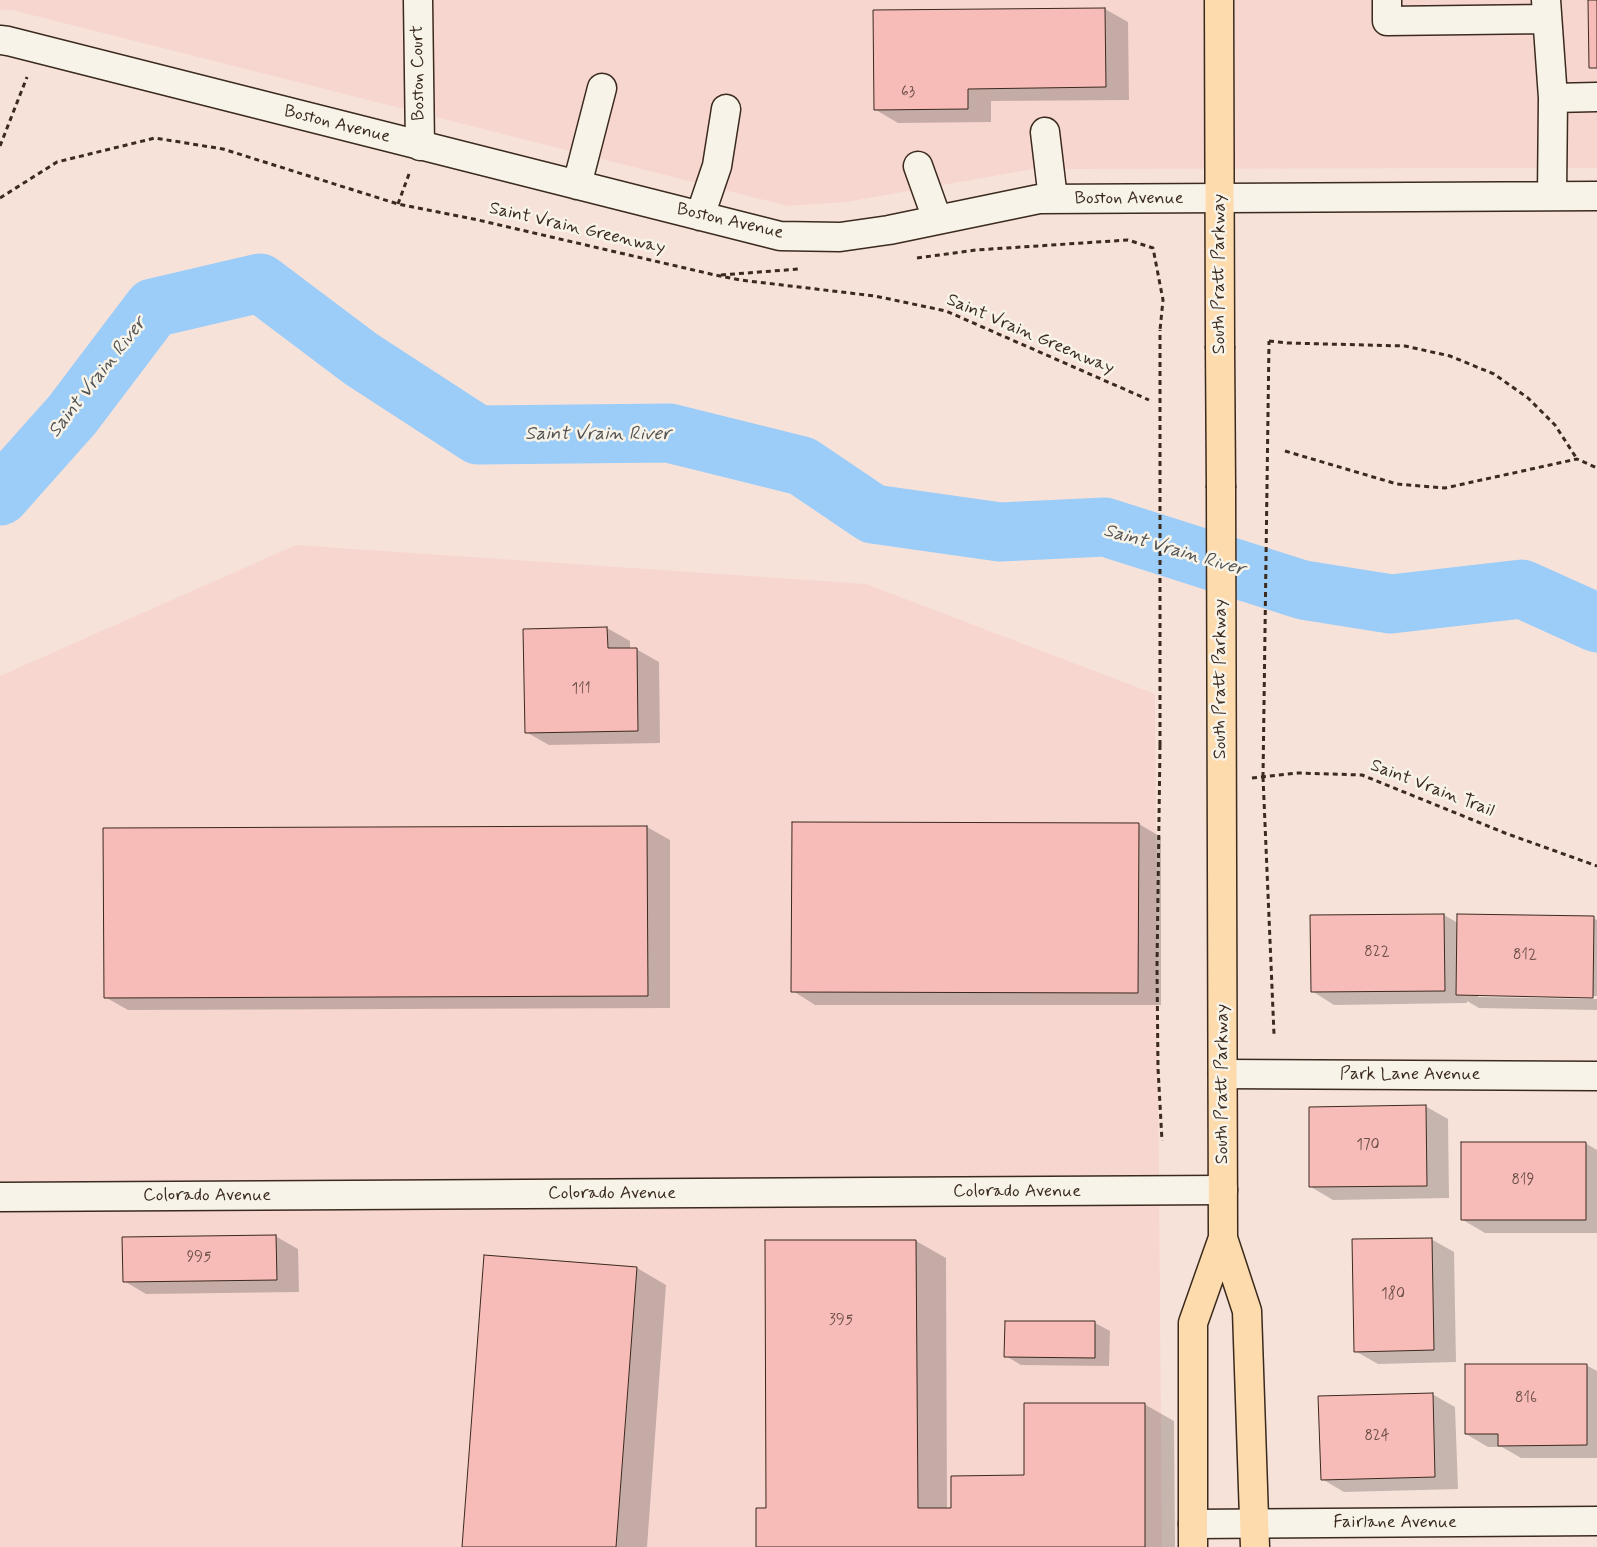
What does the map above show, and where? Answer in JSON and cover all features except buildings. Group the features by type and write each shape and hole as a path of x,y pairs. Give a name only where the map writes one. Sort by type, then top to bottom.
{"main road":[{"name":"South Pratt Parkway","path":"1219,0 1223,1238 1247,1311 1255,1536"},
{"name":"South Pratt Parkway","path":"1193,1536 1193,1323 1223,1238"}],"street":[{"name":"Boston Court","path":"418,0 420,146"},
{"path":"1387,0 1387,21 1546,10 1553,98 1552,196"},
{"name":"Boston Avenue","path":"0,40 780,236 840,237 1039,199 1597,196"},
{"path":"577,185 602,88"},
{"path":"1553,98 1597,98"},
{"path":"700,216 717,166 726,109"},
{"path":"1045,132 1053,199"},
{"path":"918,166 937,219"},
{"name":"Park Lane Avenue","path":"1223,1074 1597,1076"},
{"name":"Colorado Avenue","path":"0,1197 1223,1190"},
{"name":"Fairlane Avenue","path":"1193,1536 1255,1536 1597,1521"}],"path":[{"path":"0,146 37,48"},
{"name":"Saint Vrain Greenway","path":"0,198 57,162 155,138 222,149 398,204 488,222 715,275 740,280 875,296 946,311 1085,374 1149,400"},
{"path":"911,258 976,250 1128,240 1152,248 1163,300 1160,330 1160,745 1157,968 1158,1068 1162,1141"},
{"path":"715,275 809,269"},
{"path":"1274,1034 1263,777 1269,341 1405,346 1450,356 1494,374 1528,398 1555,425 1577,459 1597,468"},
{"path":"1285,451 1397,484 1445,488 1577,459"},
{"name":"Saint Vrain Trail","path":"1222,773 1263,777 1298,773 1362,775 1506,833 1597,866"}],"shaded area":[{"path":"0,0 1597,0 1597,168 1033,169 846,202 788,206 12,10 0,10"},
{"path":"296,545 866,584 1155,694 1162,1547 0,1547 0,676"}],"waterway":[{"name":"Saint Vrain River","path":"0,496 72,415 153,308 260,283 361,359 478,435 669,433 802,466 873,514 1000,532 1105,527 1303,590 1391,604 1522,589 1597,623"}]}
